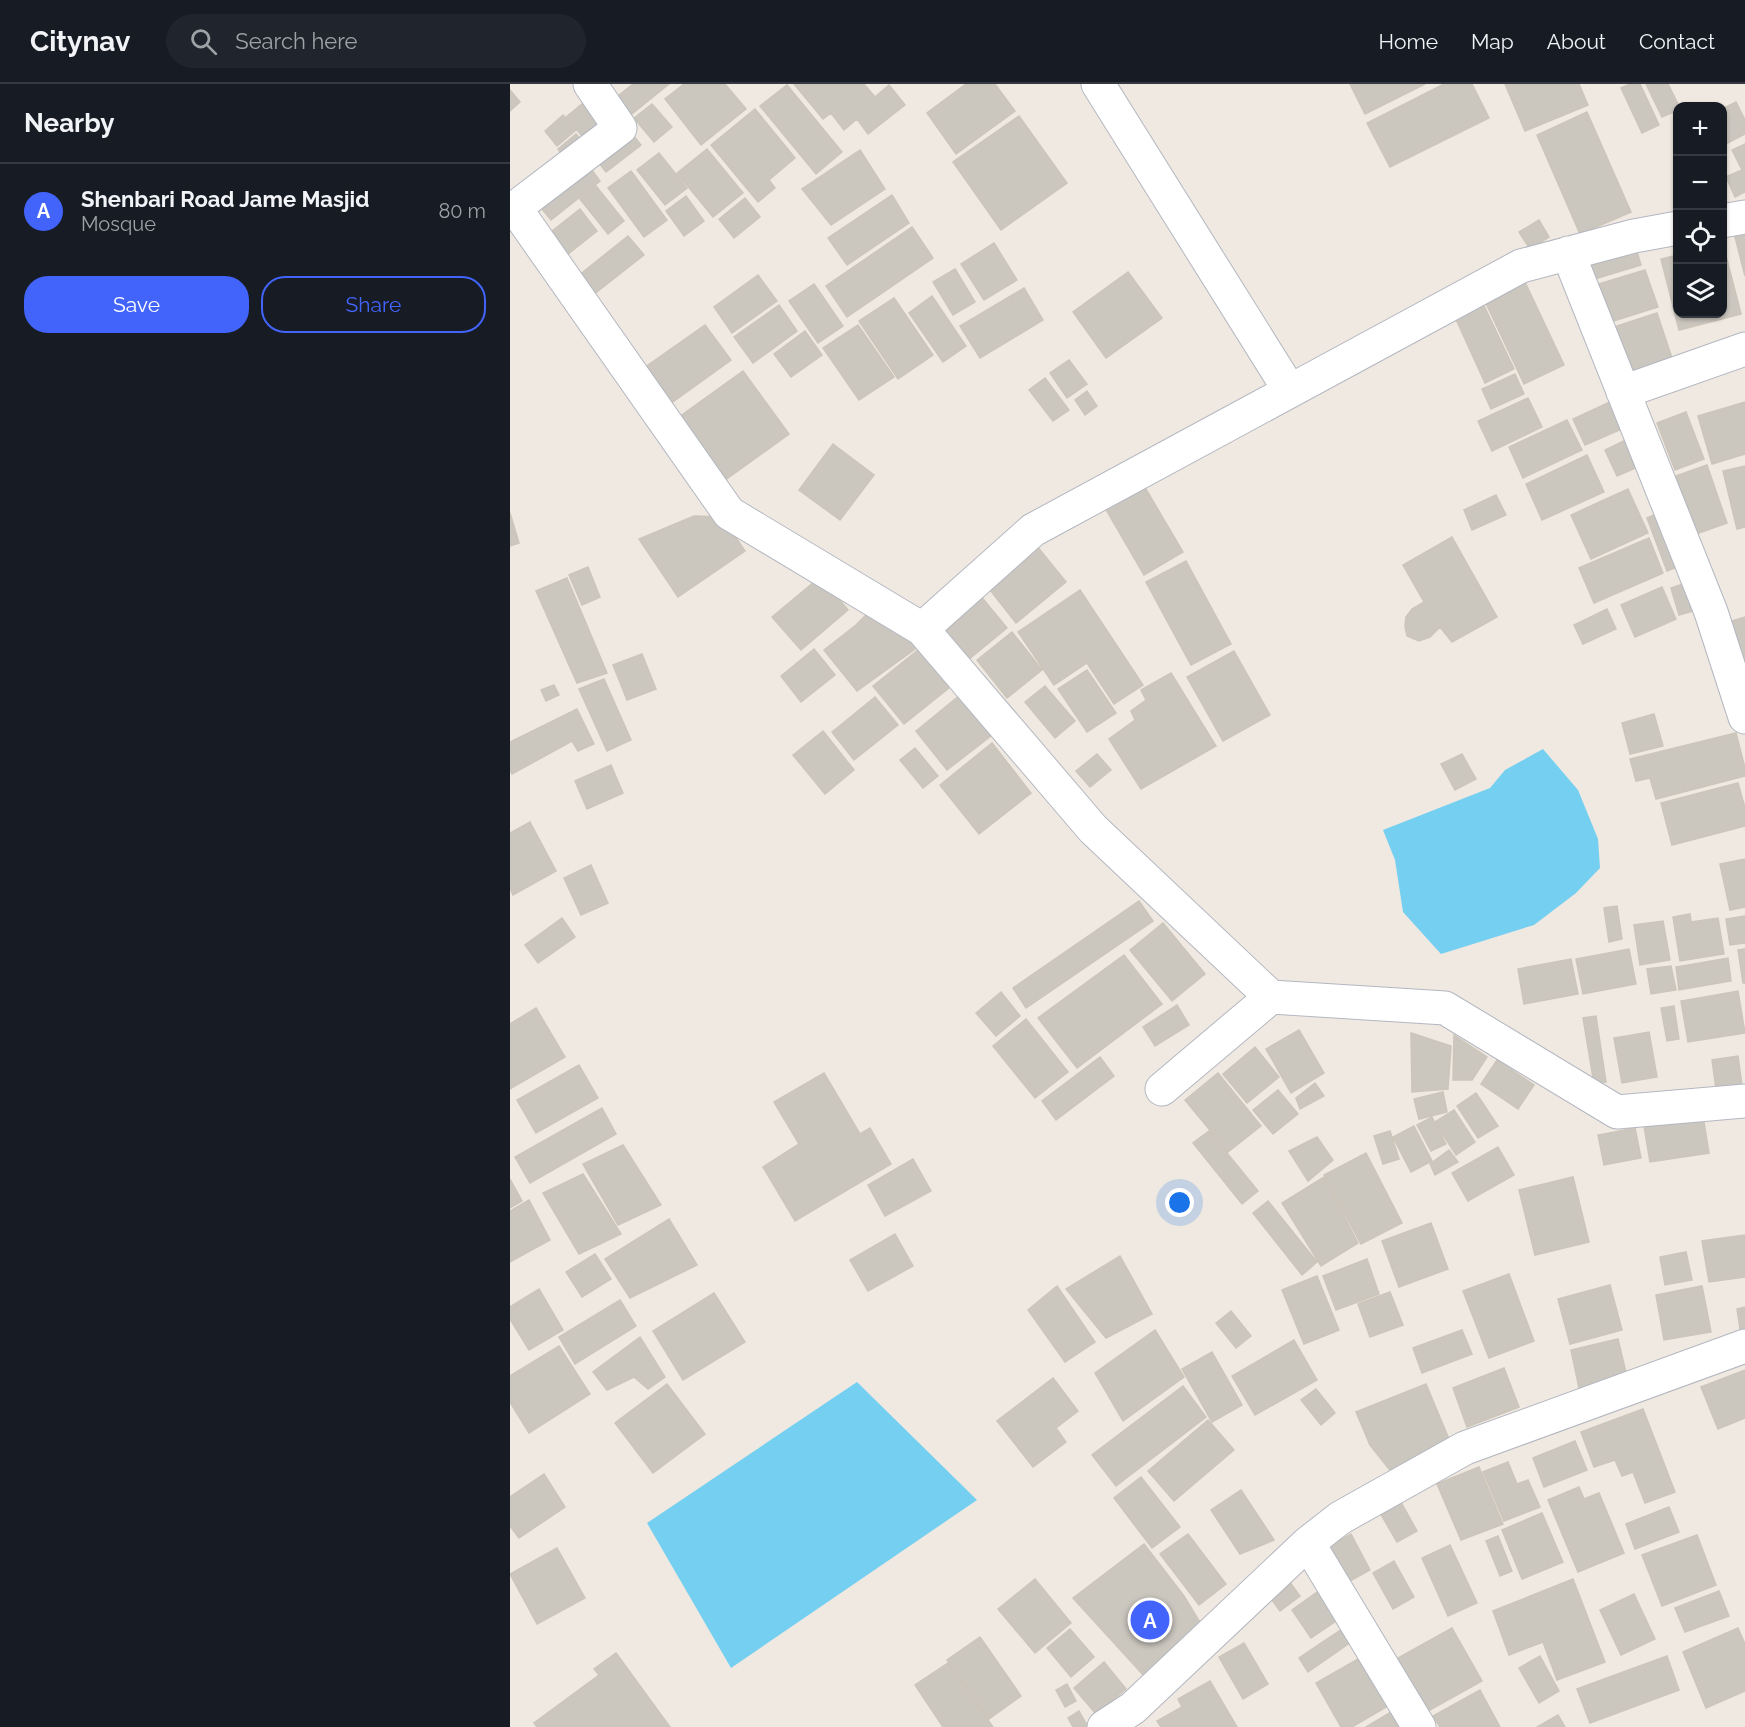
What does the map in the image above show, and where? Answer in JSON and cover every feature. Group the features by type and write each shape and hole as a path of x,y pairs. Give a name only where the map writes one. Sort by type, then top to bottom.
{"street":[{"path":"590,84 620,128 515,208 729,513 922,629 1093,829 1270,997 1445,1008 1617,1112 1745,1101"},
{"path":"1098,84 1290,391"},
{"path":"1727,220 1745,217"},
{"path":"922,629 1034,530 1521,266 1634,236 1673,229"},
{"path":"1568,253 1711,612 1745,717"},
{"path":"1623,392 1745,349"},
{"path":"1162,1089 1270,997"},
{"path":"1104,1727 1138,1717 1308,1542 1340,1518 1465,1448 1745,1346"},
{"path":"1308,1542 1419,1727"}],"water":[{"path":"1543,749 1578,790 1598,839 1600,868 1576,893 1534,925 1441,954 1403,912 1395,860 1383,830 1490,788 1505,770"},
{"path":"857,1382 977,1500 731,1668 647,1523"}],"building":[{"path":"633,84 669,84 627,118 613,100"},
{"path":"684,84 725,84 746,109 701,145 665,99"},
{"path":"794,84 864,84 875,97 889,85 905,105 868,134 857,119 844,130 831,113 823,119"},
{"path":"966,84 995,84 1015,111 956,154 927,113"},
{"path":"1350,84 1425,84 1365,114"},
{"path":"1444,84 1472,84 1489,118 1390,167 1367,123"},
{"path":"1505,84 1579,84 1588,105 1525,131"},
{"path":"1630,84 1640,84 1659,125 1642,133 1621,88"},
{"path":"1646,84 1668,84 1677,102 1673,102 1673,112 1662,117"},
{"path":"787,85 842,152 816,174 760,106"},
{"path":"510,90 520,102 510,111"},
{"path":"588,99 609,125 588,143 566,117"},
{"path":"1736,102 1745,120 1745,134 1727,143 1727,106"},
{"path":"652,104 672,127 654,142 634,118"},
{"path":"755,109 795,158 769,180 775,188 758,202 711,145"},
{"path":"1587,112 1631,212 1580,234 1537,135"},
{"path":"563,115 576,130 557,146 545,131"},
{"path":"1019,116 1067,183 1001,230 953,162"},
{"path":"626,126 641,145 606,172 592,154"},
{"path":"576,134 588,148 570,164 558,149"},
{"path":"1745,144 1745,192 1735,197 1727,177 1742,170 1732,150"},
{"path":"707,149 743,193 713,217 677,173"},
{"path":"860,150 885,189 831,225 802,189"},
{"path":"659,153 687,188 665,205 637,170"},
{"path":"583,158 600,181 551,220 533,198"},
{"path":"631,171 667,220 644,237 608,188"},
{"path":"596,186 624,221 608,234 580,199"},
{"path":"892,195 909,223 847,265 828,238"},
{"path":"686,196 704,221 684,236 666,211"},
{"path":"745,198 760,217 734,238 719,219"},
{"path":"580,209 597,231 563,258 546,236"},
{"path":"1539,220 1549,237 1530,249 1519,232"},
{"path":"912,227 933,258 847,317 826,286"},
{"path":"1745,230 1745,276 1734,233"},
{"path":"628,236 644,255 593,295 578,276"},
{"path":"1633,238 1641,265 1578,284 1569,257"},
{"path":"994,243 1017,280 984,300 961,264"},
{"path":"1673,256 1673,306 1661,259"},
{"path":"1727,260 1741,314 1727,318"},
{"path":"955,269 975,302 953,315 933,282"},
{"path":"1645,270 1658,307 1591,328 1579,290"},
{"path":"1128,272 1162,318 1106,358 1073,312"},
{"path":"758,275 777,301 732,333 714,307"},
{"path":"1524,280 1564,365 1524,384 1484,299"},
{"path":"814,284 843,326 818,343 789,301"},
{"path":"1024,288 1043,320 980,358 960,326"},
{"path":"1478,293 1514,369 1485,383 1450,306"},
{"path":"932,296 966,346 943,362 909,313"},
{"path":"894,298 933,355 898,379 859,321"},
{"path":"779,305 797,331 753,363 734,337"},
{"path":"1657,313 1673,361 1620,378 1605,330"},
{"path":"1676,318 1726,318 1679,330"},
{"path":"705,325 731,360 670,404 644,368"},
{"path":"858,325 894,377 859,400 823,348"},
{"path":"805,331 822,355 791,377 774,354"},
{"path":"1069,360 1087,384 1067,398 1050,373"},
{"path":"743,371 789,434 721,483 675,420"},
{"path":"1515,374 1524,394 1491,409 1482,389"},
{"path":"1045,378 1069,410 1053,421 1029,390"},
{"path":"1087,391 1097,406 1085,415 1075,400"},
{"path":"1528,398 1542,427 1492,451 1478,421"},
{"path":"1614,400 1626,427 1585,445 1573,419"},
{"path":"1745,402 1745,454 1712,464 1698,416"},
{"path":"1686,412 1704,459 1675,470 1657,423"},
{"path":"1567,420 1582,450 1523,478 1509,447"},
{"path":"1636,435 1649,462 1617,476 1605,450"},
{"path":"833,444 874,475 840,520 799,490"},
{"path":"1587,455 1604,492 1542,520 1526,484"},
{"path":"1707,465 1727,523 1696,534 1676,476"},
{"path":"1745,466 1745,527 1737,529 1723,471"},
{"path":"1140,479 1183,552 1144,575 1101,501"},
{"path":"1628,489 1648,533 1591,559 1571,515"},
{"path":"1496,495 1506,515 1472,530 1464,510"},
{"path":"1667,510 1687,563 1667,571 1647,518"},
{"path":"510,513 519,543 510,546"},
{"path":"694,516 722,517 745,551 678,597 639,539"},
{"path":"1452,537 1497,617 1452,642 1440,627 1430,637 1419,641 1407,636 1406,617 1412,609 1424,602 1403,565"},
{"path":"1649,538 1663,573 1594,603 1579,568"},
{"path":"1036,545 1066,582 1016,623 987,586"},
{"path":"1186,561 1231,644 1191,665 1146,582"},
{"path":"588,567 600,597 582,605 569,575"},
{"path":"820,577 848,610 801,650 772,617"},
{"path":"567,578 607,673 577,683 536,591"},
{"path":"1692,581 1700,609 1679,615 1671,588"},
{"path":"1662,587 1676,619 1635,637 1621,605"},
{"path":"1080,590 1143,685 1114,704 1087,663 1054,685 1018,632"},
{"path":"979,594 1007,628 968,660 940,626"},
{"path":"1607,609 1616,629 1583,644 1574,625"},
{"path":"871,610 922,644 857,691 824,650"},
{"path":"1745,617 1745,675 1729,622"},
{"path":"1012,632 1042,670 1007,698 977,660"},
{"path":"923,646 954,684 904,724 873,686"},
{"path":"814,649 835,675 801,702 781,676"},
{"path":"1234,651 1270,715 1223,741 1187,677"},
{"path":"642,654 656,689 627,700 613,665"},
{"path":"1087,670 1116,713 1087,732 1058,689"},
{"path":"1171,673 1216,746 1141,789 1109,739 1135,720 1131,711 1146,700 1141,690"},
{"path":"604,679 631,740 607,751 579,689"},
{"path":"554,685 559,695 546,701 541,690"},
{"path":"1045,686 1075,721 1055,738 1025,702"},
{"path":"960,695 992,735 947,770 916,731"},
{"path":"875,697 898,725 854,760 832,732"},
{"path":"577,709 594,744 578,751 572,741 512,774 510,742"},
{"path":"1654,714 1663,746 1630,754 1622,723"},
{"path":"823,731 854,770 825,794 793,755"},
{"path":"1736,733 1745,776 1656,799 1650,778 1636,781 1630,759"},
{"path":"992,743 1031,793 979,834 940,785"},
{"path":"915,748 938,776 923,788 900,760"},
{"path":"1097,754 1111,770 1090,787 1076,771"},
{"path":"1462,754 1476,779 1455,790 1441,764"},
{"path":"611,765 623,793 587,809 575,781"},
{"path":"1738,783 1745,808 1745,826 1672,845 1661,803"},
{"path":"530,822 556,871 513,895 510,888 510,833"},
{"path":"1745,859 1745,907 1730,910 1720,864"},
{"path":"591,865 608,903 581,915 564,878"},
{"path":"1139,901 1153,921 1026,1008 1013,988"},
{"path":"1617,906 1622,939 1609,942 1604,908"},
{"path":"1690,914 1691,922 1718,918 1724,954 1680,961 1673,917"},
{"path":"1745,916 1745,943 1730,945 1726,919"},
{"path":"562,918 575,937 538,963 525,945"},
{"path":"1663,921 1670,960 1640,965 1634,925"},
{"path":"1163,923 1205,974 1172,1001 1130,950"},
{"path":"1629,949 1636,984 1583,994 1576,959"},
{"path":"1745,949 1745,983 1743,983 1738,950"},
{"path":"1124,955 1162,1004 1077,1068 1038,1018"},
{"path":"1728,958 1731,981 1679,990 1676,967"},
{"path":"1571,959 1578,994 1524,1004 1518,969"},
{"path":"1671,966 1676,990 1651,994 1647,969"},
{"path":"1738,991 1745,1033 1688,1042 1681,1001"},
{"path":"1001,992 1020,1016 996,1036 976,1013"},
{"path":"1177,1005 1189,1025 1155,1046 1143,1027"},
{"path":"1674,1006 1679,1039 1667,1041 1661,1008"},
{"path":"536,1008 565,1057 510,1089 510,1024"},
{"path":"1596,1016 1606,1082 1594,1084 1583,1018"},
{"path":"1026,1019 1068,1072 1035,1098 993,1046"},
{"path":"1299,1030 1324,1073 1291,1093 1266,1049"},
{"path":"1649,1032 1657,1077 1622,1083 1614,1038"},
{"path":"1411,1033 1451,1046 1448,1089 1412,1092"},
{"path":"1454,1035 1487,1057 1472,1080 1453,1080"},
{"path":"1255,1047 1279,1077 1247,1103 1223,1074"},
{"path":"1738,1056 1742,1085 1716,1089 1712,1060"},
{"path":"1100,1057 1114,1076 1056,1120 1042,1101"},
{"path":"1497,1060 1534,1085 1518,1109 1481,1084"},
{"path":"579,1065 598,1098 536,1133 517,1100"},
{"path":"824,1073 860,1134 870,1128 891,1164 795,1221 763,1167 799,1144 774,1102"},
{"path":"1218,1073 1261,1126 1228,1152 1185,1100"},
{"path":"1315,1083 1324,1096 1300,1109 1296,1098"},
{"path":"1278,1090 1298,1114 1273,1134 1253,1110"},
{"path":"1443,1092 1447,1112 1419,1119 1414,1099"},
{"path":"1476,1093 1498,1126 1478,1138 1457,1106"},
{"path":"602,1108 616,1134 530,1183 515,1157"},
{"path":"1454,1110 1475,1142 1456,1155 1435,1122"},
{"path":"1703,1116 1709,1153 1650,1162 1644,1126"},
{"path":"1432,1117 1446,1144 1431,1151 1417,1125"},
{"path":"1414,1126 1432,1161 1411,1172 1393,1137"},
{"path":"1635,1128 1641,1158 1604,1165 1598,1135"},
{"path":"1209,1131 1258,1191 1242,1204 1193,1143"},
{"path":"1390,1131 1399,1159 1383,1164 1374,1136"},
{"path":"1317,1137 1333,1160 1308,1181 1289,1151"},
{"path":"623,1145 661,1205 618,1225 583,1164"},
{"path":"1498,1147 1514,1175 1468,1201 1452,1173"},
{"path":"1449,1150 1458,1162 1435,1175 1430,1164"},
{"path":"1366,1153 1402,1223 1361,1244 1324,1175"},
{"path":"913,1159 931,1191 885,1216 868,1185"},
{"path":"583,1174 621,1234 579,1254 543,1193"},
{"path":"1324,1177 1358,1243 1321,1266 1282,1203"},
{"path":"1573,1177 1589,1242 1535,1255 1519,1190"},
{"path":"510,1179 522,1201 510,1208"},
{"path":"529,1200 550,1240 510,1262 510,1211"},
{"path":"1268,1201 1317,1262 1302,1275 1253,1213"},
{"path":"669,1219 697,1265 630,1298 605,1259"},
{"path":"1431,1223 1448,1269 1399,1287 1382,1241"},
{"path":"895,1234 913,1266 868,1291 850,1260"},
{"path":"1745,1235 1745,1277 1709,1282 1702,1241"},
{"path":"1686,1252 1692,1280 1665,1285 1660,1257"},
{"path":"595,1254 611,1279 582,1297 566,1272"},
{"path":"1120,1256 1152,1314 1106,1338 1066,1289"},
{"path":"1367,1259 1379,1294 1336,1310 1323,1276"},
{"path":"1509,1274 1534,1341 1489,1358 1463,1291"},
{"path":"1317,1276 1339,1330 1304,1344 1282,1290"},
{"path":"1610,1285 1622,1330 1570,1344 1558,1299"},
{"path":"1057,1286 1095,1342 1065,1362 1028,1310"},
{"path":"1702,1286 1711,1332 1664,1340 1656,1295"},
{"path":"539,1289 563,1330 529,1350 510,1319 510,1307"},
{"path":"1390,1292 1403,1325 1370,1337 1358,1304"},
{"path":"714,1293 745,1342 683,1380 653,1331"},
{"path":"620,1300 636,1326 575,1364 559,1337"},
{"path":"1745,1307 1745,1334 1741,1335 1737,1309"},
{"path":"1231,1311 1251,1336 1236,1348 1216,1323"},
{"path":"1155,1330 1184,1377 1123,1421 1095,1373"},
{"path":"1462,1330 1472,1354 1422,1373 1413,1348"},
{"path":"640,1337 665,1377 648,1389 634,1377 607,1390 593,1372"},
{"path":"1618,1339 1627,1377 1579,1388 1571,1350"},
{"path":"1294,1340 1317,1380 1255,1415 1232,1376"},
{"path":"559,1346 590,1394 529,1433 510,1402 510,1376"},
{"path":"1212,1352 1242,1405 1212,1422 1182,1369"},
{"path":"1504,1368 1519,1407 1467,1427 1453,1388"},
{"path":"1745,1370 1745,1418 1718,1429 1701,1387"},
{"path":"1053,1378 1078,1411 1056,1428 1066,1442 1033,1467 997,1421"},
{"path":"667,1384 705,1434 653,1473 615,1423"},
{"path":"1426,1384 1449,1439 1393,1474 1370,1445 1356,1412"},
{"path":"1183,1386 1206,1417 1116,1486 1092,1455"},
{"path":"1316,1389 1335,1413 1321,1425 1301,1400"},
{"path":"1643,1409 1675,1492 1645,1503 1633,1472 1622,1476 1615,1460 1594,1467 1581,1432"},
{"path":"1208,1420 1234,1450 1174,1501 1148,1471"},
{"path":"1575,1441 1587,1470 1544,1487 1533,1458"},
{"path":"1508,1462 1517,1484 1528,1480 1540,1507 1504,1521 1483,1472"},
{"path":"1479,1467 1503,1524 1461,1540 1437,1484"},
{"path":"544,1474 565,1507 519,1538 510,1526 510,1497"},
{"path":"1141,1477 1180,1527 1152,1548 1114,1498"},
{"path":"1579,1487 1584,1499 1599,1493 1624,1553 1578,1572 1548,1500"},
{"path":"1241,1490 1274,1540 1240,1554 1211,1510"},
{"path":"1397,1495 1417,1531 1397,1542 1376,1506"},
{"path":"1669,1507 1679,1532 1635,1549 1626,1524"},
{"path":"1542,1513 1563,1562 1522,1579 1502,1530"},
{"path":"1188,1534 1226,1584 1199,1605 1160,1554"},
{"path":"1351,1534 1370,1570 1350,1581 1330,1546"},
{"path":"1697,1535 1716,1585 1662,1606 1642,1555"},
{"path":"1498,1536 1512,1571 1500,1576 1486,1541"},
{"path":"1144,1544 1184,1596 1204,1629 1145,1677 1073,1598"},
{"path":"1450,1545 1477,1603 1448,1616 1422,1558"},
{"path":"557,1548 585,1598 537,1624 510,1574"},
{"path":"1394,1561 1414,1597 1393,1609 1373,1573"},
{"path":"1286,1577 1300,1596 1280,1611 1266,1592"},
{"path":"1035,1579 1071,1623 1035,1653 998,1609"},
{"path":"1573,1579 1605,1662 1557,1680 1543,1642 1509,1655 1493,1611"},
{"path":"1320,1590 1339,1619 1311,1638 1292,1610"},
{"path":"1719,1591 1729,1616 1685,1632 1675,1608"},
{"path":"1634,1594 1655,1639 1621,1655 1600,1610"},
{"path":"1452,1628 1482,1681 1419,1716 1389,1663"},
{"path":"1738,1628 1745,1644 1745,1691 1706,1708 1683,1652"},
{"path":"1070,1629 1094,1657 1071,1677 1047,1648"},
{"path":"1342,1629 1351,1642 1308,1672 1299,1658"},
{"path":"980,1637 1021,1696 989,1719 947,1660"},
{"path":"1244,1643 1268,1684 1243,1699 1219,1657"},
{"path":"616,1653 670,1727 537,1727 534,1723 599,1675 594,1669"},
{"path":"1365,1655 1393,1703 1352,1727 1341,1727 1316,1683"},
{"path":"1540,1656 1559,1691 1539,1703 1519,1668"},
{"path":"1667,1656 1679,1690 1590,1723 1577,1689"},
{"path":"1104,1662 1126,1689 1096,1714 1074,1688"},
{"path":"948,1663 993,1727 943,1727 915,1685"},
{"path":"1210,1681 1237,1727 1161,1727 1157,1721 1182,1707 1178,1699"},
{"path":"1067,1684 1076,1701 1065,1707 1056,1690"},
{"path":"1480,1690 1500,1727 1440,1727 1433,1716"},
{"path":"1396,1709 1406,1727 1366,1727"},
{"path":"1079,1711 1088,1727 1073,1727 1068,1718"},
{"path":"1558,1715 1565,1727 1537,1727"}],"place":[{"name":"Shenbari Road Jame Masjid","path":"1150,1620"}]}
